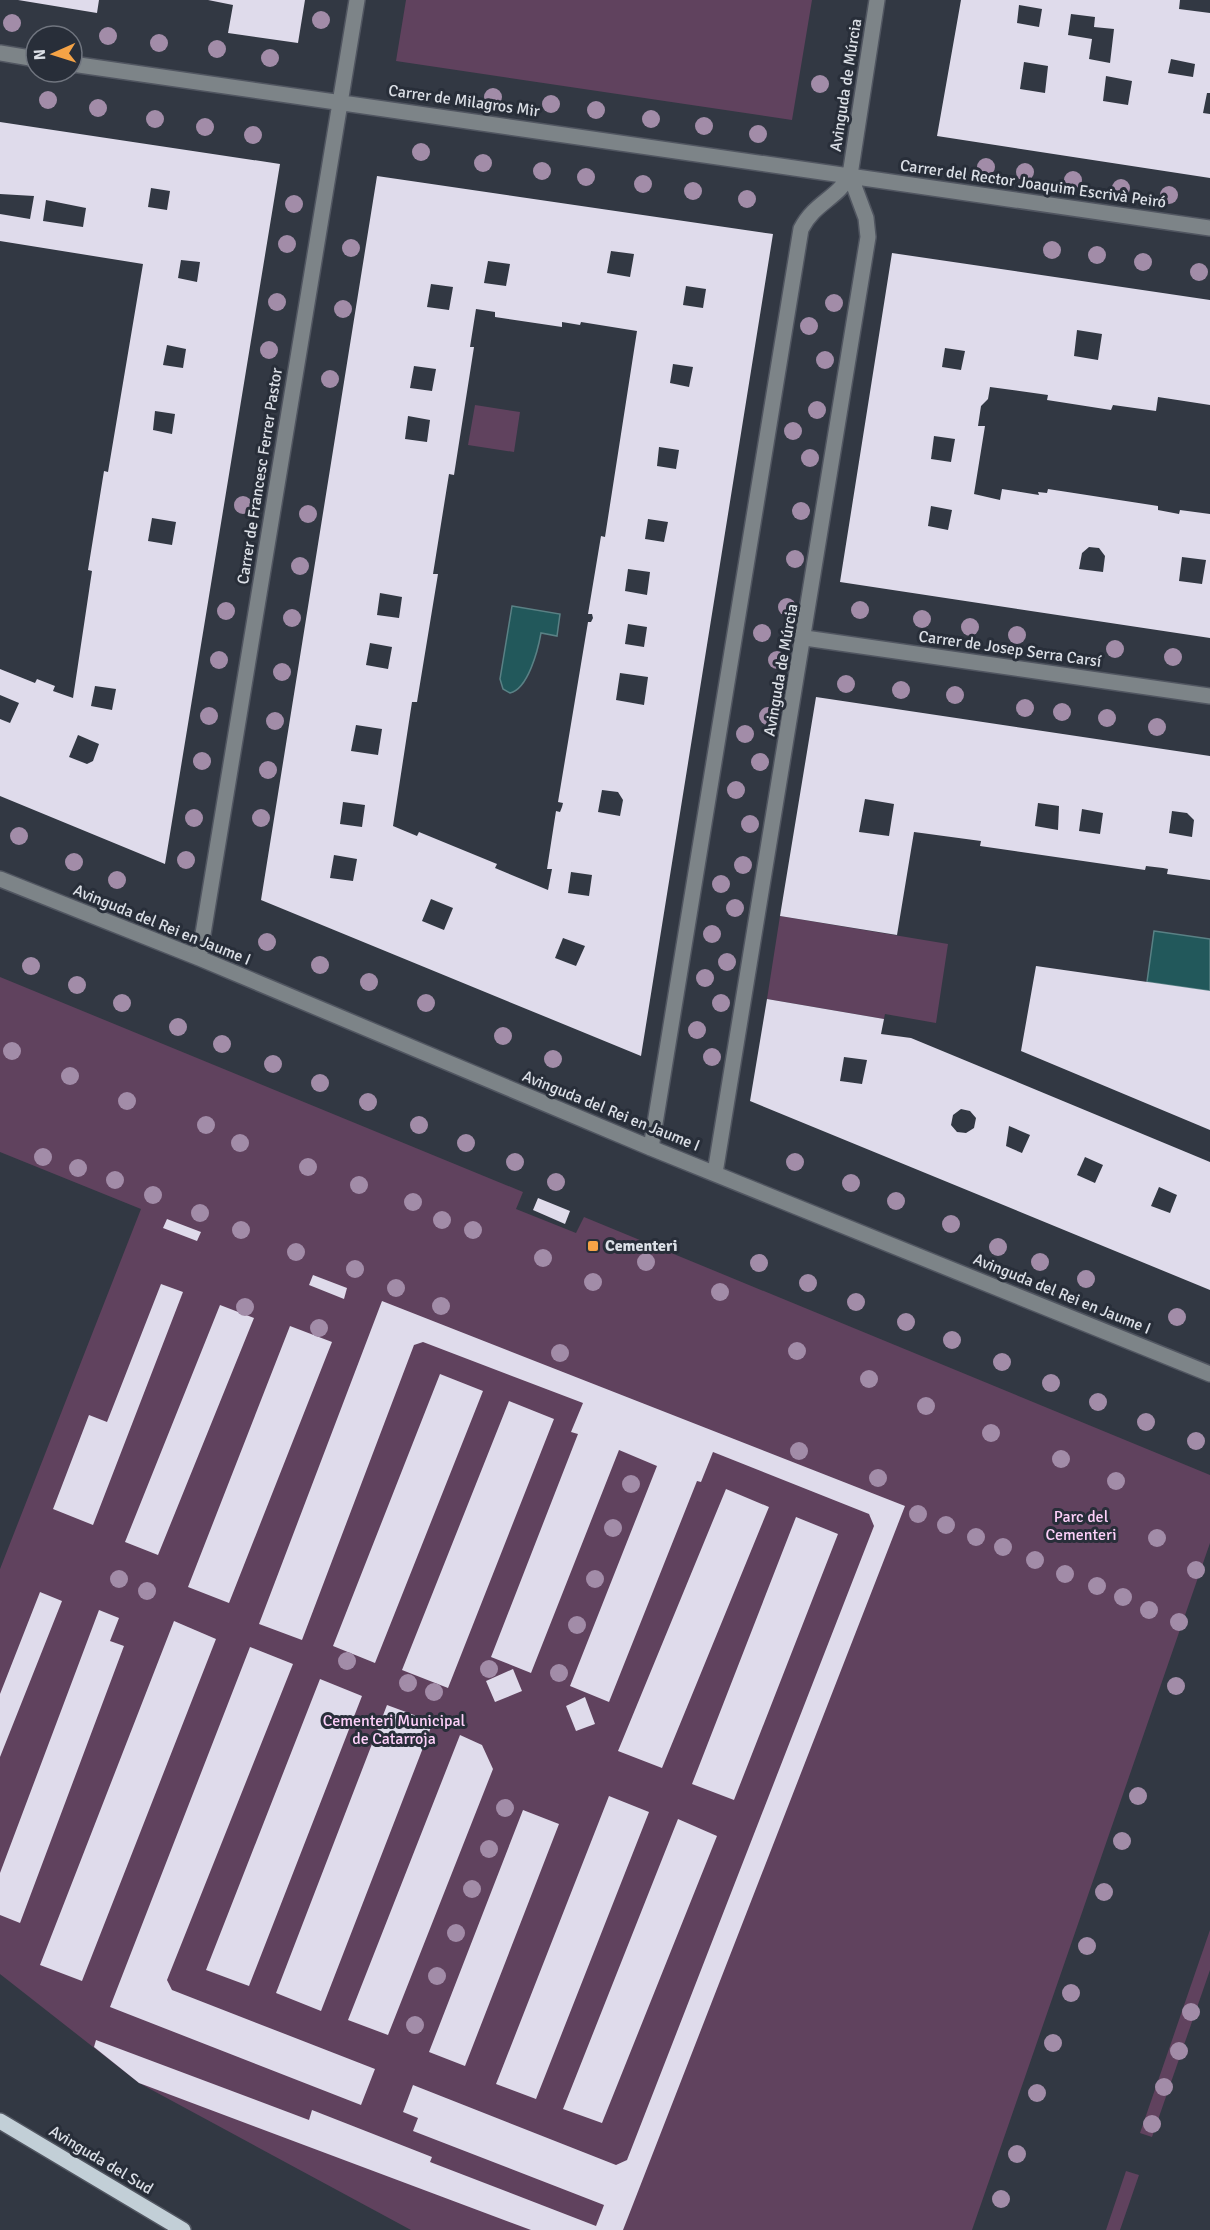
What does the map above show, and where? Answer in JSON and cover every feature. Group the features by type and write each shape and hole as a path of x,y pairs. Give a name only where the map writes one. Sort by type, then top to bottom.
{"main road":[{"name":"Avinguda del Sud","path":"0,2121 183,2230"}],"street":[{"name":"Carrer de Francesc Ferrer Pastor","path":"199,958 357,0"},
{"name":"Avinguda de Múrcia","path":"651,1148 801,229 816,206 844,187 850,175 877,0"},
{"path":"0,53 24,56"},
{"name":"Carrer de Milagros Mir","path":"84,66 850,175"},
{"name":"Avinguda de Múrcia","path":"715,1173 805,639 868,237 866,218 850,175"},
{"name":"Carrer del Rector Joaquim Escrivà Peiró","path":"850,175 1210,228"},
{"name":"Carrer de Josep Serra Carsí","path":"805,639 1210,696"},
{"name":"Avinguda del Rei en Jaume I","path":"0,879 199,958 651,1148 1210,1374"}],"green space":[{"path":"406,0 812,0 792,120 396,61"},
{"path":"475,405 520,412 514,452 468,445"},
{"path":"780,916 948,944 936,1023 885,1014 884,1019 767,999"},
{"name":"Cementeri Municipal de Catarroja","path":"0,977 523,1192 516,1209 576,1233 584,1217 1210,1475 1210,1543 972,2230 411,2230 139,2083 0,1974 0,1569 141,1209 0,1152"},
{"path":"1210,1930 1210,1970 1152,2137 1140,2133"},
{"path":"1126,2171 1139,2175 1120,2230 1106,2230"}],"shaded area":[{"path":"512,606 560,614 557,636 541,633 535,658 527,677 516,690 510,693 503,689 500,679"},
{"path":"1154,931 1210,939 1210,991 1147,982"}],"building":[{"path":"18,0 99,0 97,13"},
{"path":"208,0 305,0 298,43 228,33 233,5"},
{"path":"961,0 1180,0 1179,9 1210,13 1210,93 1207,93 1203,113 1210,114 1210,178 937,136","holes":["1019,5 1042,9 1039,27 1017,23","1071,14 1095,17 1094,27 1114,29 1110,63 1089,59 1092,39 1068,35","1171,59 1195,64 1193,77 1168,73","1024,62 1048,66 1045,93 1020,89","1106,76 1132,81 1128,105 1103,101"]},
{"path":"0,122 280,164 165,864 0,796 0,719 10,723 19,703 0,695 0,669 35,683 37,679 55,686 53,691 73,698 92,571 88,570 104,471 108,472 143,264 0,241 0,214 30,219 34,196 0,194","holes":["151,188 170,191 167,210 148,207","46,200 86,208 83,227 43,221","181,260 200,262 197,282 178,278","167,345 186,349 183,368 163,365","155,411 175,414 172,434 153,430","152,518 176,522 172,545 148,541","95,686 116,689 112,710 91,706","78,735 99,744 93,761 87,764 69,757"]},
{"path":"377,176 773,234 641,1056 261,900","holes":["611,251 634,254 630,277 607,273","488,261 510,264 506,286 484,283","431,284 453,287 449,310 427,307","686,286 706,289 703,308 683,305","476,309 495,312 495,317 562,327 562,322 580,325 581,322 637,331 605,537 601,536 588,614 592,614 593,618 591,622 588,622 558,802 563,803 560,812 556,811 547,869 552,869 548,890 495,868 497,864 419,832 417,836 393,826 412,702 417,702 438,574 433,574 449,474 454,475 474,347 470,347","673,364 693,367 689,387 670,383","414,366 436,369 432,391 410,388","408,416 430,420 427,442 405,439","659,447 679,450 676,469 657,466","648,519 668,522 664,542 645,539","628,569 650,572 647,595 625,591","380,593 402,597 399,618 377,615","628,624 647,627 644,647 625,644","370,643 392,647 388,669 366,665","620,673 648,677 644,705 616,700","356,725 382,729 378,755 351,751","602,790 618,792 623,800 620,816 598,812","343,802 365,805 362,827 340,824","334,855 357,859 353,881 330,878","571,872 592,875 589,896 568,893","431,899 453,908 444,930 422,921","563,938 585,946 576,966 555,958"]},
{"path":"892,253 1210,300 1210,405 1158,397 1156,411 1113,405 1111,410 1047,400 1048,395 990,387 988,399 981,406 978,426 985,426 974,494 1000,500 1002,489 1039,495 1038,492 1047,493 1048,489 1158,506 1158,510 1179,514 1180,510 1210,514 1210,638 840,582","holes":["1077,330 1102,334 1098,360 1074,356","945,348 965,351 961,370 942,367","934,436 955,439 951,462 931,459","931,506 952,510 948,530 928,526","1089,547 1099,548 1105,556 1103,572 1079,569 1082,553","1182,557 1206,560 1202,584 1179,581"]},
{"path":"816,697 1210,756 1210,880 1167,874 1168,869 1163,868 1146,866 1145,870 980,846 981,841 914,832 897,935 780,916","holes":["865,799 894,804 889,836 859,832","1038,803 1059,806 1058,830 1035,826","1082,809 1103,813 1100,834 1079,831","1172,811 1187,813 1194,820 1192,837 1169,833"]},
{"path":"1036,966 1210,991 1210,1130 1021,1051"},
{"path":"767,999 884,1019 881,1034 911,1038 1210,1162 1210,1290 750,1101","holes":["844,1057 867,1060 862,1084 840,1081","961,1109 970,1111 976,1118 974,1128 966,1133 957,1132 951,1125 953,1115","1009,1126 1030,1135 1022,1153 1006,1146","1085,1157 1103,1165 1095,1183 1077,1175","1159,1187 1177,1195 1170,1213 1151,1206"]},
{"path":"538,1198 570,1211 565,1224 533,1210"},
{"path":"167,1219 201,1232 197,1241 163,1228"},
{"path":"313,1275 347,1288 344,1299 309,1285"},
{"path":"161,1284 183,1292 93,1525 53,1509 89,1415 107,1422"},
{"path":"382,1301 905,1506 623,2230 531,2230 139,2083 94,2047 96,2040 309,2120 312,2110 432,2157 430,2162 596,2226 604,2205 413,2131 418,2118 403,2112 413,2085 616,2165 627,2160 874,1526 869,1514 713,1452 701,1482 697,1481 609,1702 570,1686 657,1466 619,1450 531,1673 491,1657 578,1434 571,1432 583,1403 423,1342 414,1345 302,1640 259,1624"},
{"path":"220,1305 254,1318 158,1555 125,1542"},
{"path":"290,1326 332,1342 229,1603 188,1587"},
{"path":"440,1374 483,1391 375,1663 333,1646"},
{"path":"509,1401 554,1419 448,1688 402,1670"},
{"path":"726,1489 769,1507 662,1768 618,1751"},
{"path":"796,1517 838,1534 734,1800 692,1784"},
{"path":"40,1592 62,1601 0,1757 0,1694"},
{"path":"99,1610 119,1618 110,1641 124,1646 20,1923 0,1915 0,1873"},
{"path":"174,1621 216,1639 82,1981 40,1965"},
{"path":"250,1647 293,1664 167,1980 172,1990 375,2069 361,2105 110,2007"},
{"path":"513,1669 522,1691 495,1702 486,1681"},
{"path":"320,1679 362,1696 249,1986 206,1970"},
{"path":"585,1697 595,1724 576,1731 566,1706"},
{"path":"387,1705 433,1722 321,2011 276,1993"},
{"path":"460,1735 482,1745 493,1769 388,2035 348,2020"},
{"path":"609,1796 649,1812 536,2099 496,2084"},
{"path":"523,1810 559,1824 465,2066 429,2052"},
{"path":"678,1819 717,1836 602,2123 563,2109"}],"place":[{"name":"Cementeri","path":"593,1246"}],"park label":[{"name":"Parc del Cementeri","path":"1081,1526"}]}
